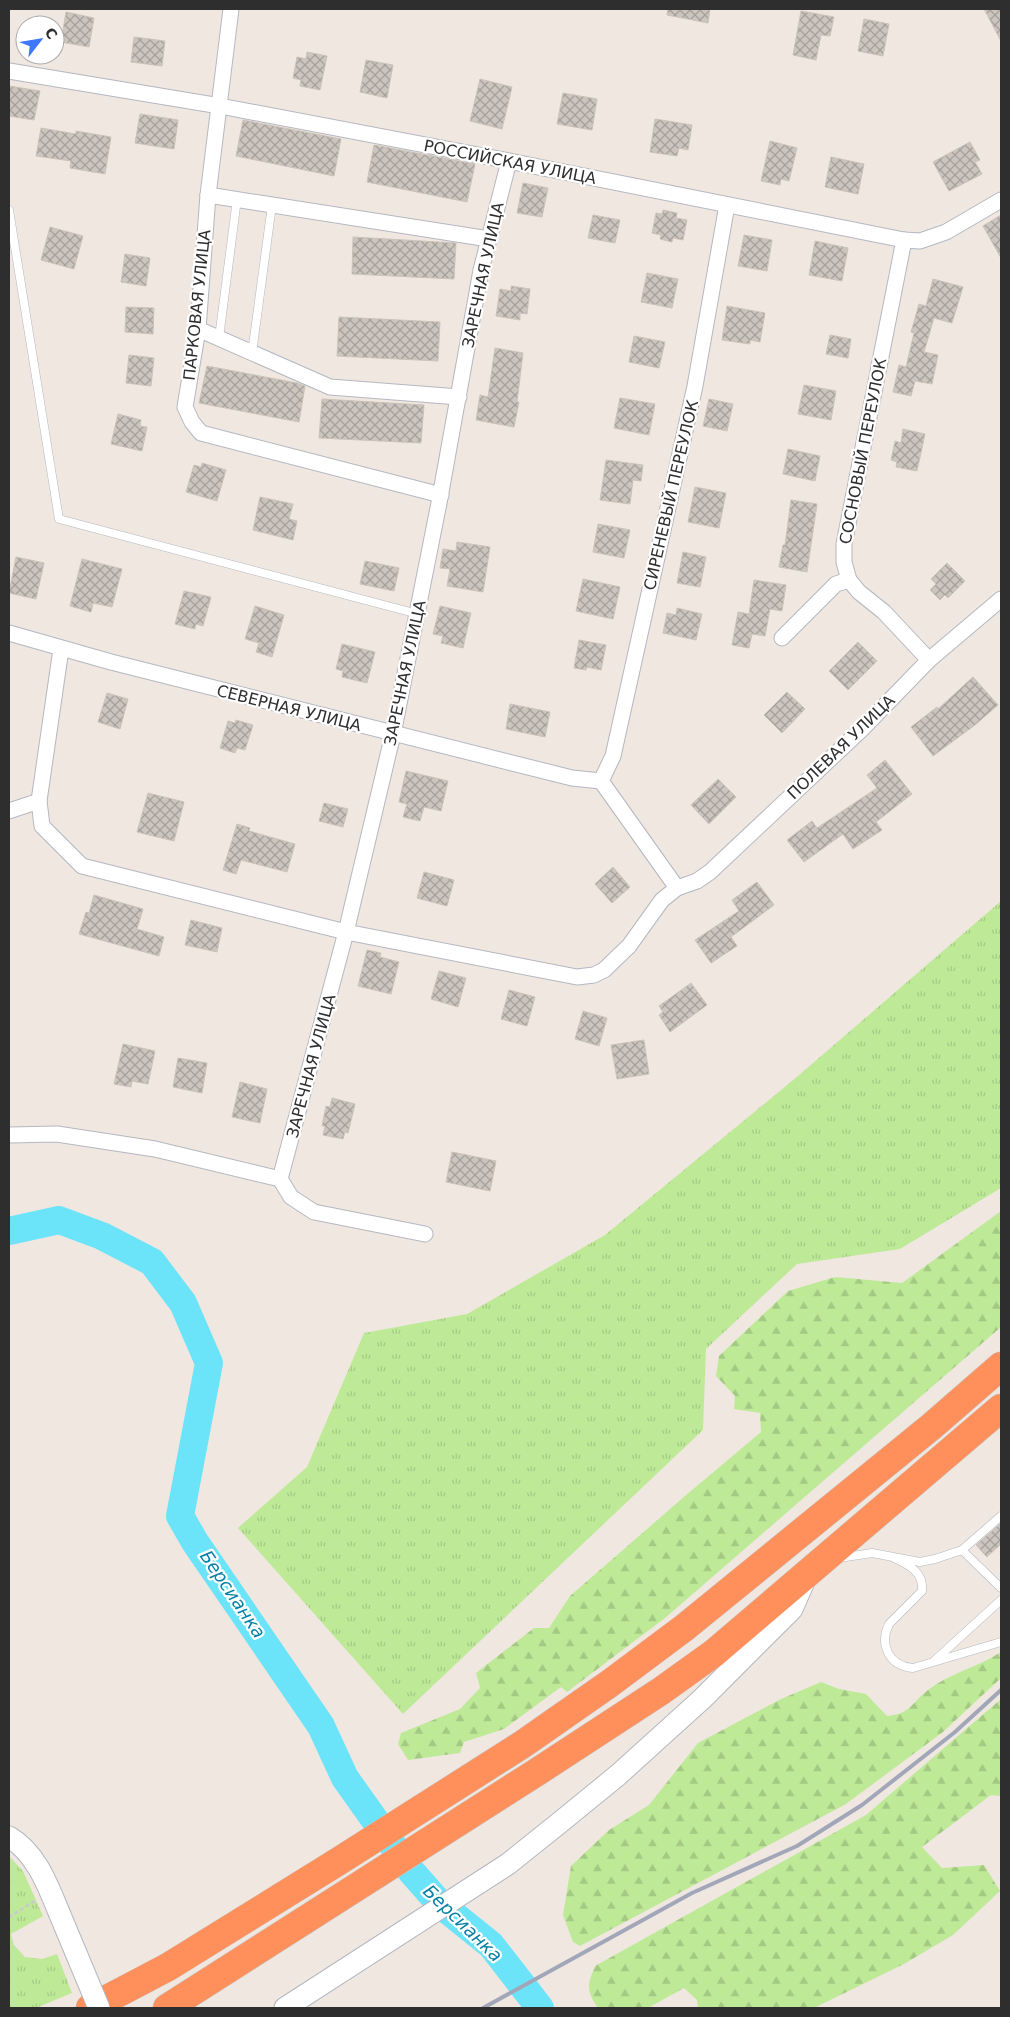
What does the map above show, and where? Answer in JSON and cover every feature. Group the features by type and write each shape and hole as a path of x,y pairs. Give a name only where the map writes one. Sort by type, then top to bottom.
{"highway":[{"path":"90,2008 168,1967 339,1861 538,1733 609,1684 684,1628 932,1426 1001,1366"},
{"path":"166,2008 445,1831 661,1691 714,1654 1001,1408"}],"street":[{"name":"ПАРКОВАЯ УЛИЦА","path":"231,9 208,195 198,329 185,407 192,422 201,433 441,494"},
{"name":"РОССИЙСКАЯ УЛИЦА","path":"9,71 220,106 509,161 904,240 920,241 946,232 1001,200"},
{"name":"ЗАРЕЧНАЯ УЛИЦА","path":"280,1179 346,932 393,734 441,494 481,270 509,161"},
{"path":"208,195 489,239"},
{"name":"СИРЕНЕВЫЙ ПЕРЕУЛОК","path":"601,781 613,756 696,386 727,205"},
{"name":"СОСНОВЫЙ ПЕРЕУЛОК","path":"849,580 844,562 844,544 904,240"},
{"path":"198,329 330,387 458,397"},
{"path":"782,638 836,584 849,580 859,592 884,612 929,660"},
{"name":"ПОЛЕВАЯ УЛИЦА","path":"677,888 697,881 710,872 862,729 929,660 1001,599"},
{"name":"СЕВЕРНАЯ УЛИЦА","path":"9,633 61,649 393,734 572,778 601,781"},
{"path":"61,649 39,801 42,826 82,866 346,932 577,977 594,975 609,966 629,946 662,900 677,888 601,781"},
{"path":"9,811 39,801"},
{"path":"9,1135 57,1134 87,1138 155,1150 280,1179 291,1197 314,1212 425,1234"},
{"path":"285,2008 406,1928 508,1864 618,1775 702,1699 792,1609 815,1569"},
{"path":"9,1837 33,1861 49,1889 99,2008"}],"lane":[{"path":"219,338 237,199"},
{"path":"252,353 272,205"},
{"path":"9,210 59,519 418,614"},
{"path":"815,1569 872,1552 920,1562 935,1559 962,1550 1001,1516"},
{"path":"962,1550 1001,1588"},
{"path":"894,1558 907,1564 918,1574 922,1584 922,1591 889,1624 884,1642 888,1653 895,1662 904,1667 913,1668 1001,1642"},
{"path":"930,1664 1001,1600"}],"path":[{"path":"9,1917 39,1898"}],"green space":[{"path":"1001,901 1001,1188 900,1249 797,1264 706,1349 703,1430 403,1714 238,1528 307,1467 364,1333 467,1314 605,1235 798,1076"},
{"path":"1001,1211 1001,1327 665,1618 567,1692 561,1687 504,1729 464,1742 460,1753 408,1760 398,1744 401,1733 460,1709 480,1688 476,1673 534,1628 549,1628 570,1596 761,1432 760,1413 734,1409 735,1396 716,1376 719,1356 788,1291 835,1277 902,1283"},
{"path":"1001,1652 1001,1678 943,1732 846,1804 580,1946 573,1942 563,1915 571,1866 609,1830 649,1805 698,1743 781,1699 821,1682 839,1689 866,1694 887,1716 895,1715 906,1710 937,1684"},
{"path":"1001,1699 1001,1796 991,1795 922,1847 942,1868 984,1865 1000,1891 953,1935 904,1964 814,2008 698,2008 697,2000 684,1988 648,2008 598,2008 591,1997 589,1988 590,1978 595,1966 866,1815"},
{"path":"9,1856 23,1871 43,1916 11,1934 14,1945 25,1957 42,1959 57,1954 72,1993 36,2008 9,2008"}],"building":[{"path":"668,9 710,9 708,23 667,15"},
{"path":"984,9 1001,9 1001,41"},
{"path":"801,11 834,17 830,36 821,35 816,60 793,55"},
{"path":"66,12 94,18 89,47 65,43"},
{"path":"864,19 889,24 883,56 858,51"},
{"path":"134,37 165,41 162,66 131,62"},
{"path":"307,52 327,56 320,90 300,86 301,80 293,78 297,57 306,59"},
{"path":"366,60 393,65 387,98 360,92"},
{"path":"480,79 512,87 502,129 470,121"},
{"path":"9,86 40,91 34,120 9,116"},
{"path":"563,93 597,99 592,130 557,124"},
{"path":"140,114 178,120 174,149 135,143"},
{"path":"655,119 692,125 688,150 679,148 677,156 650,152"},
{"path":"243,120 341,139 334,176 236,156"},
{"path":"41,128 111,137 105,174 70,168 71,161 36,156"},
{"path":"770,141 797,148 789,181 781,179 780,185 761,181"},
{"path":"970,142 980,160 975,162 982,174 949,191 933,162"},
{"path":"374,145 475,164 467,202 367,182"},
{"path":"831,157 864,164 858,194 825,187"},
{"path":"523,183 548,188 542,217 517,213"},
{"path":"663,210 677,213 676,218 687,220 683,240 673,238 672,242 660,239 661,235 652,233 656,213 662,214"},
{"path":"593,215 620,220 615,243 588,238"},
{"path":"1001,215 1001,258 983,226"},
{"path":"50,227 83,236 74,269 41,260"},
{"path":"744,235 772,240 767,271 738,266"},
{"path":"353,237 456,243 454,279 352,274"},
{"path":"815,241 848,248 842,281 809,275"},
{"path":"125,254 150,258 146,286 121,282"},
{"path":"647,273 678,279 672,308 641,302"},
{"path":"933,279 963,287 952,323 934,318 924,352 938,355 932,384 915,381 911,396 893,392 899,365 906,367 914,333 911,332 919,304 926,306"},
{"path":"511,286 530,289 527,314 520,313 520,320 496,316 500,289 511,291"},
{"path":"727,306 765,313 760,342 750,340 750,344 722,340"},
{"path":"126,307 154,308 153,334 125,332"},
{"path":"339,317 440,322 438,361 337,356"},
{"path":"830,335 851,339 848,358 826,354"},
{"path":"634,336 665,342 659,368 629,362"},
{"path":"495,348 523,353 517,402 519,402 514,427 476,420 480,395 488,397"},
{"path":"129,355 154,358 151,386 126,383"},
{"path":"207,366 305,386 299,422 199,403"},
{"path":"804,385 836,391 831,420 798,414"},
{"path":"620,398 655,404 649,435 614,428"},
{"path":"322,399 424,405 421,443 319,438"},
{"path":"709,399 733,404 727,431 703,426"},
{"path":"118,414 141,420 140,426 147,427 142,451 111,444"},
{"path":"903,429 925,434 917,471 896,467 897,462 891,460 895,441 901,443"},
{"path":"788,449 820,456 815,481 783,474"},
{"path":"606,460 643,465 641,481 633,480 630,504 600,500"},
{"path":"202,463 226,470 217,501 186,492 194,465 201,467"},
{"path":"695,487 726,493 719,528 688,522"},
{"path":"260,497 293,504 289,519 297,521 293,540 253,530"},
{"path":"791,500 817,504 807,572 779,567 783,545 785,545"},
{"path":"598,524 630,530 624,558 593,552"},
{"path":"457,542 490,547 483,592 447,586 450,569 440,568 443,549 456,551"},
{"path":"683,552 706,557 700,587 677,583"},
{"path":"16,557 44,563 36,599 9,593"},
{"path":"82,559 122,569 112,607 93,603 91,612 70,606"},
{"path":"365,561 399,568 394,591 360,584"},
{"path":"947,563 965,581 948,598 945,595 940,600 930,590 936,584 931,579"},
{"path":"583,579 620,587 613,619 576,611"},
{"path":"754,580 786,585 782,611 770,609 765,636 752,634 749,648 732,645 738,612 749,614"},
{"path":"184,591 211,597 203,626 196,624 195,629 175,624"},
{"path":"255,606 284,615 272,657 256,652 259,643 245,639"},
{"path":"440,606 471,613 463,648 441,643 443,636 433,634"},
{"path":"677,608 702,614 696,640 663,633 667,613 676,615"},
{"path":"579,640 606,645 601,670 587,667 586,670 574,668"},
{"path":"858,642 877,661 848,690 829,671"},
{"path":"342,644 375,652 367,683 342,677 343,671 336,669"},
{"path":"973,677 998,705 975,725 933,756 911,727 937,707 938,709"},
{"path":"787,692 805,709 782,733 764,715"},
{"path":"107,693 128,699 120,729 98,722"},
{"path":"510,704 550,712 545,737 506,729"},
{"path":"236,720 253,725 245,750 237,748 235,753 220,748 228,721 235,723"},
{"path":"885,760 912,794 876,822 882,830 853,849 843,834 804,862 787,840 812,821 817,828 877,788 867,775"},
{"path":"406,771 448,781 441,811 424,807 420,821 403,817 407,804 399,802"},
{"path":"718,779 736,797 709,824 691,805"},
{"path":"148,793 184,802 174,841 137,832"},
{"path":"324,803 348,809 343,827 319,821"},
{"path":"237,824 250,828 249,831 295,844 287,872 241,860 236,874 223,870"},
{"path":"613,867 630,887 612,903 595,884"},
{"path":"424,872 454,880 447,906 417,898"},
{"path":"757,882 774,905 731,937 737,946 711,963 695,940 739,911 732,900"},
{"path":"94,895 143,909 137,929 164,937 159,956 79,934 86,912 89,913"},
{"path":"191,920 222,928 217,952 185,945"},
{"path":"367,950 381,953 380,957 399,962 391,994 358,986"},
{"path":"439,971 466,978 458,1007 431,999"},
{"path":"691,983 707,1005 670,1032 659,1015 663,1012 659,1006"},
{"path":"509,990 535,997 527,1026 501,1019"},
{"path":"583,1011 607,1018 599,1046 575,1039"},
{"path":"644,1040 649,1074 617,1079 611,1045"},
{"path":"123,1044 155,1051 148,1084 132,1081 131,1087 114,1084"},
{"path":"178,1058 207,1063 202,1093 173,1087"},
{"path":"240,1082 267,1089 260,1123 232,1117"},
{"path":"332,1098 355,1104 348,1133 345,1132 343,1139 323,1135 325,1126 322,1126 326,1106 330,1107"},
{"path":"452,1152 496,1161 490,1191 446,1182"},
{"path":"1001,1523 1001,1544 987,1557 976,1545"}],"waterway":[{"name":"Берсианка","path":"9,1231 59,1220 102,1236 152,1262 183,1303 209,1363 180,1516 195,1542 321,1726 345,1778 411,1871 440,1904 491,1945 540,2008"}],"railway":[{"path":"483,2008 692,1893 797,1846 862,1805 955,1732 1001,1690"}]}
